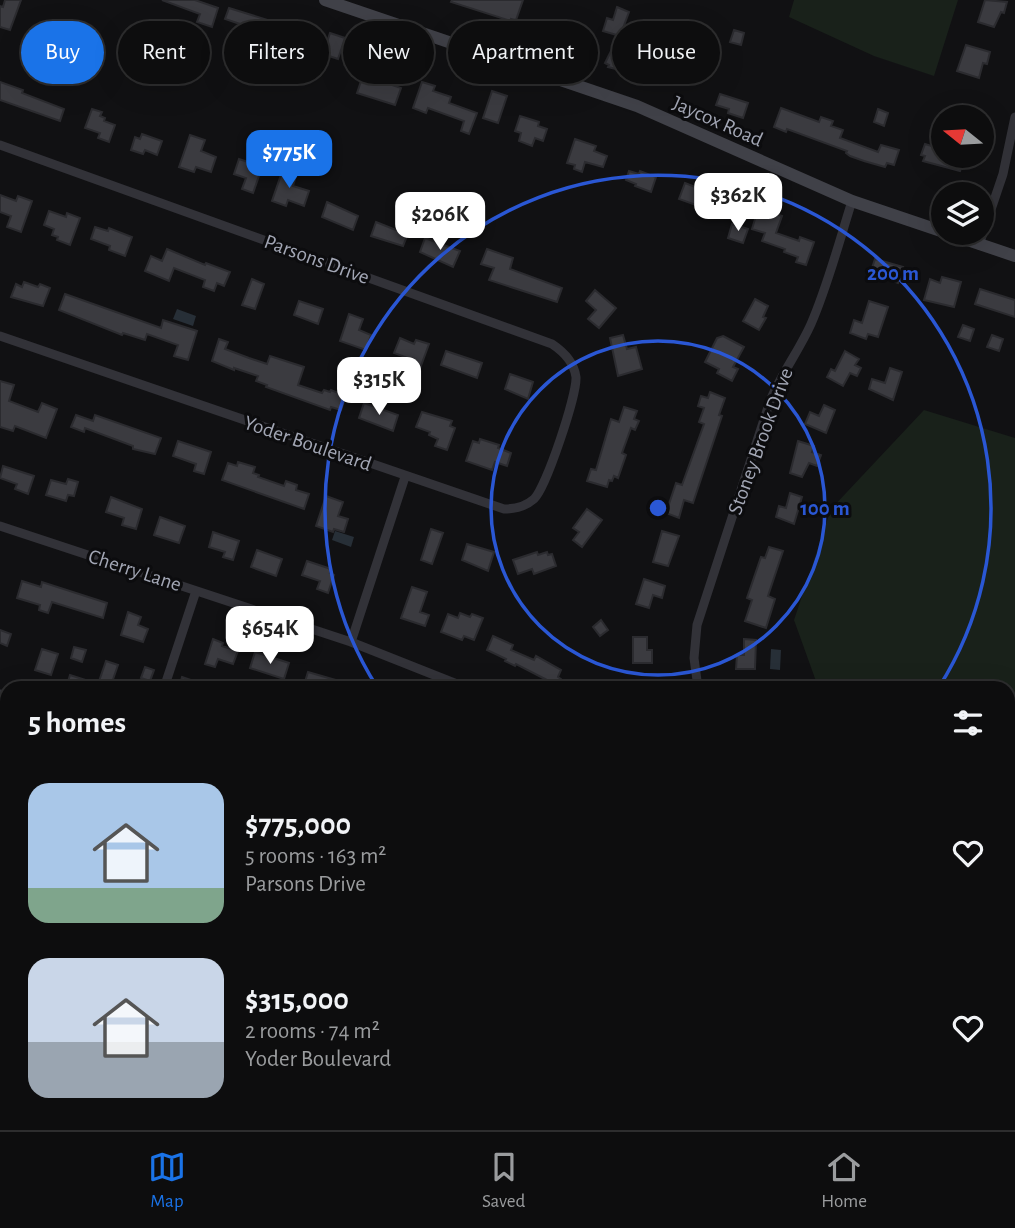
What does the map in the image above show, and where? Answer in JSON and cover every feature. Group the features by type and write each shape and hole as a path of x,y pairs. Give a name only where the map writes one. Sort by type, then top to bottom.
{"street":[{"name":"Jaycox Road","path":"324,0 637,106 852,201 931,228"},
{"path":"994,201 1003,174 1015,117"},
{"name":"Parsons Drive","path":"0,145 552,344 568,357 576,376 566,420"},
{"name":"Stoney Brook Drive","path":"697,681 694,659 697,625 770,401 816,313 852,201"},
{"name":"Jaycox Road","path":"979,245 1015,256"},
{"name":"Yoder Boulevard","path":"0,336 504,509 524,506 533,500 544,485 566,420"},
{"path":"351,642 405,477"},
{"name":"Cherry Lane","path":"0,526 351,642 449,681"},
{"path":"166,681 196,591"}],"shaded area":[{"path":"794,0 958,0 934,76 874,56 789,17"},
{"path":"177,309 196,316 193,326 173,319"},
{"path":"924,410 1015,438 1015,681 816,681 794,620 831,509"},
{"path":"335,531 354,537 351,547 332,540"},
{"path":"771,649 781,650 780,670 770,669"}],"building":[{"path":"5,0 21,0 10,30 0,27 0,6 3,7"},
{"path":"162,0 195,0 218,8 212,27 210,21 197,21 200,14"},
{"path":"523,0 516,20 511,21 451,2"},
{"path":"985,0 1007,2 1004,13 1001,12 994,27 978,22"},
{"path":"617,7 629,12 626,21 612,21 612,34 603,31 607,18 613,20"},
{"path":"229,8 271,21 231,21 225,19"},
{"path":"734,30 744,33 741,45 730,42"},
{"path":"330,33 343,37 338,59 329,56"},
{"path":"966,45 990,52 987,64 983,63 979,78 957,71"},
{"path":"612,49 612,68 605,63"},
{"path":"0,82 64,109 60,121 0,100"},
{"path":"360,84 389,84 401,88 395,105 357,93"},
{"path":"421,84 428,84 435,86 433,91 451,97 449,103 477,113 469,134 461,131 464,121 428,108 426,113 413,108"},
{"path":"492,91 507,96 498,123 483,118"},
{"path":"720,94 748,103 743,118 716,105"},
{"path":"781,108 819,122 821,117 833,121 831,126 843,130 840,138 878,152 881,145 899,150 894,165 887,163 885,167 864,161 850,156 847,151 787,129 786,132 774,127"},
{"path":"92,109 102,112 100,116 105,118 104,121 115,125 109,142 98,138 100,133 85,128"},
{"path":"878,109 888,113 884,126 874,122"},
{"path":"520,116 539,122 538,126 547,129 543,141 535,138 532,146 519,141 521,133 515,131"},
{"path":"142,134 162,141 157,155 145,150 143,154 131,150 135,137 140,139"},
{"path":"190,135 205,140 201,151 216,157 211,172 196,167 194,172 179,167"},
{"path":"575,139 596,146 594,151 607,156 603,167 585,162 582,172 574,169 575,165 567,163"},
{"path":"925,144 931,146 931,163 923,161 925,156 921,155"},
{"path":"253,148 267,153 253,193 242,189 246,178 234,174 239,159 248,162"},
{"path":"283,169 297,173 293,186 309,191 304,206 288,200 286,206 272,201"},
{"path":"629,171 639,174 640,171 656,177 651,192 626,180"},
{"path":"685,183 712,196 707,209 679,199"},
{"path":"0,195 16,201 18,196 32,201 21,232 7,227 11,216 0,212"},
{"path":"327,202 358,216 353,230 322,217"},
{"path":"758,209 782,216 776,233 799,241 800,237 814,242 806,265 796,262 798,257 784,252 785,249 762,241 765,233 752,229"},
{"path":"49,211 66,217 67,213 80,218 70,245 57,240 58,237 52,235 54,229 44,225"},
{"path":"376,222 396,230 398,227 409,231 403,246 371,236"},
{"path":"732,224 748,229 743,243 728,238"},
{"path":"95,227 108,231 109,228 132,237 125,256 109,250 110,246 91,239"},
{"path":"425,238 460,251 453,267 420,252"},
{"path":"167,249 230,272 224,286 217,283 214,291 203,287 205,280 174,268 169,281 145,271 151,256 162,261"},
{"path":"487,249 513,258 510,269 562,288 557,302 489,280 494,268 481,264"},
{"path":"875,259 903,267 898,283 871,271"},
{"path":"942,277 961,282 954,307 924,300 930,279 940,283"},
{"path":"252,279 264,284 255,309 242,305"},
{"path":"24,282 50,288 43,306 11,297 16,284 22,287"},
{"path":"980,289 1015,300 1015,317 975,304"},
{"path":"595,290 616,308 599,328 588,319 596,310 586,301"},
{"path":"65,294 161,328 163,320 197,331 188,360 174,356 178,345 147,334 145,340 123,333 122,335 59,310"},
{"path":"755,299 768,306 763,317 766,318 759,330 743,321"},
{"path":"299,301 323,309 318,324 294,315"},
{"path":"869,301 888,307 878,337 868,334 866,339 850,333 854,320 862,323"},
{"path":"349,314 363,319 359,330 371,335 366,350 340,341"},
{"path":"963,325 974,329 970,341 958,337"},
{"path":"623,335 627,349 636,347 642,369 618,376 610,338"},
{"path":"992,335 1003,339 999,351 987,347"},
{"path":"723,336 744,347 733,367 738,369 732,381 717,373 719,369 705,362 717,338"},
{"path":"400,338 414,344 416,340 429,344 418,374 404,369 408,358 394,353"},
{"path":"219,339 228,342 225,349 267,364 270,356 304,367 298,385 322,393 324,390 331,390 346,396 341,410 331,407 330,410 266,387 267,385 256,381 258,376 212,361"},
{"path":"446,351 482,363 477,378 441,365"},
{"path":"845,351 859,359 855,365 861,368 857,376 850,373 843,386 827,377 831,369 835,371"},
{"path":"890,368 902,372 893,400 869,389 872,379 885,383"},
{"path":"510,374 533,382 528,399 505,389"},
{"path":"0,381 14,385 9,401 38,412 42,403 57,409 46,438 15,426 13,431 0,427"},
{"path":"710,392 725,398 719,415 722,416 693,503 684,500 679,518 666,513 676,483 682,485 704,424 699,422 704,408 698,406 701,396 708,398"},
{"path":"364,403 398,415 393,431 359,418"},
{"path":"824,405 835,410 826,433 805,424 810,412 819,416"},
{"path":"624,407 637,411 634,419 639,421 635,430 631,428 622,453 626,455 618,478 614,476 612,481 609,480 607,487 587,481 591,469 596,470 611,419 619,422"},
{"path":"422,412 452,421 450,426 455,428 447,450 435,446 438,439 429,435 430,432 416,427"},
{"path":"76,415 93,421 95,415 161,438 155,454 133,449 133,446 85,428 84,432 71,427"},
{"path":"480,439 499,445 498,448 511,453 507,466 495,462 492,470 466,461 473,441 479,443"},
{"path":"178,441 211,452 204,474 194,471 196,464 173,456"},
{"path":"798,441 814,446 812,452 821,455 817,466 809,463 802,477 790,473"},
{"path":"238,462 255,467 253,473 259,475 258,477 284,486 286,481 297,485 296,490 309,494 304,509 222,480 228,463 237,466"},
{"path":"3,466 34,476 28,494 15,489 17,484 0,478"},
{"path":"68,479 78,482 74,496 68,495 66,501 46,495 51,480 66,484"},
{"path":"790,493 802,497 794,524 776,517 779,506 786,508"},
{"path":"326,496 343,502 338,516 348,519 344,532 334,529 333,532 316,526"},
{"path":"111,497 142,509 136,529 122,525 124,518 106,512"},
{"path":"587,509 602,520 582,547 573,540 579,532 573,528"},
{"path":"160,517 185,526 179,543 154,535"},
{"path":"431,529 443,533 432,564 421,560"},
{"path":"662,531 679,536 668,566 653,562"},
{"path":"213,532 239,541 233,560 223,557 225,552 209,547"},
{"path":"467,544 494,552 488,571 462,560"},
{"path":"769,547 783,551 768,596 775,599 766,628 745,621 752,600 747,598 761,557 765,558"},
{"path":"257,550 282,559 276,576 251,567"},
{"path":"537,552 538,555 547,552 548,555 552,554 556,566 534,574 532,569 518,574 513,560"},
{"path":"307,561 331,569 330,573 334,575 328,593 317,589 320,581 302,575"},
{"path":"644,579 665,586 662,598 653,595 649,608 636,604"},
{"path":"22,581 41,587 42,582 107,603 103,618 52,602 48,613 39,610 40,605 17,598"},
{"path":"412,587 427,592 420,612 429,615 425,626 401,618"},
{"path":"128,612 141,617 138,625 148,629 143,642 121,635"},
{"path":"460,613 483,618 474,640 464,636 462,640 441,632 448,614 458,618"},
{"path":"601,620 608,630 600,636 593,627"},
{"path":"0,630 11,634 7,646 0,643"},
{"path":"493,636 513,645 511,650 534,660 536,656 561,670 558,677 561,679 546,681 487,650"},
{"path":"633,637 647,637 647,650 652,650 652,663 633,663"},
{"path":"213,639 223,643 222,646 238,651 233,664 218,659 215,667 205,664"},
{"path":"744,639 756,640 755,669 736,669 737,655 744,655"},
{"path":"74,647 86,650 82,662 71,658"},
{"path":"42,649 58,654 51,675 35,670"},
{"path":"255,652 289,663 284,679 250,668"},
{"path":"106,661 118,665 112,681 99,681"},
{"path":"145,667 154,670 150,681 141,678"},
{"path":"308,672 339,681 305,681"},
{"path":"70,675 89,681 68,681"}]}
